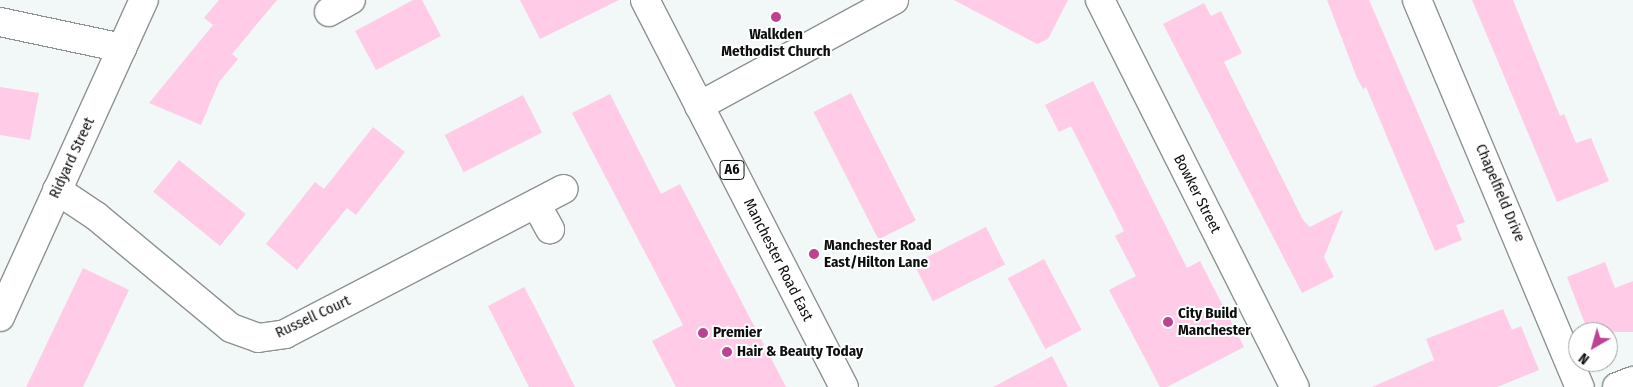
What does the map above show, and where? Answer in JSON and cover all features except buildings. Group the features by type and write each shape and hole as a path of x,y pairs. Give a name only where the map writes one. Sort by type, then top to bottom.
{"street":[{"name":"Ridyard Street","path":"0,316 144,0"},
{"name":"Manchester Road East","path":"645,0 844,387"},
{"path":"699,106 894,0"},
{"name":"Bowker Street","path":"1100,0 1296,387"},
{"name":"Chapelfield Drive","path":"1417,0 1580,387"},
{"path":"0,22 122,48"},
{"name":"Russell Court","path":"57,190 96,216 231,328 258,338 285,334 563,189"},
{"path":"536,204 550,230"},
{"path":"1617,387 1633,381"}],"place":[{"name":"Walkden Methodist Church","path":"776,17"},
{"name":"Manchester Road East/Hilton Lane","path":"814,254"},
{"name":"City Build Manchester","path":"1168,322"},
{"name":"Premier","path":"703,333"},
{"name":"Hair & Beauty Today","path":"727,352"}]}
